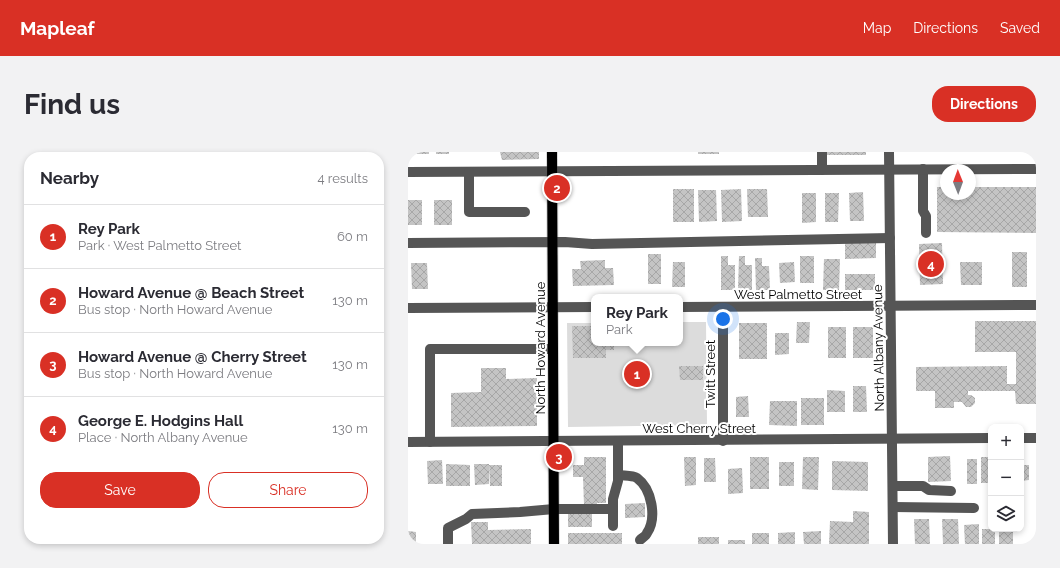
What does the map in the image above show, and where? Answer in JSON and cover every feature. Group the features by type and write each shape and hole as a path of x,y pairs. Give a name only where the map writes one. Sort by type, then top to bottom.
{"main road":[{"name":"North Howard Avenue","path":"552,152 554,544"}],"street":[{"path":"822,152 822,170"},
{"name":"North Albany Avenue","path":"889,152 893,544"},
{"path":"408,172 1036,169"},
{"path":"923,170 923,211 926,216 926,233"},
{"path":"469,172 469,212 525,212"},
{"path":"408,243 552,242 592,244 890,238"},
{"name":"West Palmetto Street","path":"683,307 1036,305"},
{"path":"408,308 591,307"},
{"name":"Twitt Street","path":"723,307 723,441"},
{"path":"430,442 430,349 552,349"},
{"name":"West Cherry Street","path":"408,442 892,440 988,438"},
{"path":"1024,438 1036,438"},
{"path":"613,526 613,499 618,481 618,441"},
{"path":"618,475 637,478 645,487 651,502 652,520 647,534 640,540"},
{"path":"893,486 923,486 929,490 951,491"},
{"path":"893,507 974,508"},
{"path":"448,544 448,528 466,519 472,514 554,509 613,510"}],"shaded area":[{"path":"683,322 706,322 707,425 568,427 567,323 591,323 591,346 683,346"}],"building":[{"path":"414,152 429,152 429,154 414,154"},
{"path":"436,152 449,152 449,154 436,154"},
{"path":"500,152 539,152 539,159 502,160"},
{"path":"698,152 719,152 719,154 698,154"},
{"path":"826,152 866,152 866,155 826,155"},
{"path":"937,187 940,187 940,200 976,200 976,187 1036,187 1036,233 937,232"},
{"path":"673,189 694,189 694,222 673,222"},
{"path":"741,189 742,221 722,222 721,190"},
{"path":"747,189 767,189 768,217 748,217"},
{"path":"698,190 716,190 717,221 699,222"},
{"path":"863,192 864,221 850,221 849,193"},
{"path":"802,193 816,193 816,222 802,223"},
{"path":"825,193 839,193 838,222 825,222"},
{"path":"408,200 422,200 422,225 408,225"},
{"path":"434,200 452,200 452,225 434,225"},
{"path":"845,243 876,243 876,258 845,259"},
{"path":"942,243 943,284 920,285 919,244"},
{"path":"1012,252 1027,252 1027,287 1012,287"},
{"path":"648,254 661,254 661,284 648,284"},
{"path":"721,256 728,256 728,265 735,265 735,290 721,290"},
{"path":"739,256 745,256 745,265 752,265 752,290 738,290"},
{"path":"800,256 814,256 814,283 800,283"},
{"path":"755,258 762,258 762,266 769,266 770,290 756,290"},
{"path":"824,259 840,259 839,290 823,290"},
{"path":"605,260 605,268 613,268 614,285 573,286 572,269 581,269 580,261"},
{"path":"673,262 685,262 685,287 672,287"},
{"path":"794,262 795,282 780,283 779,263"},
{"path":"960,262 982,262 982,285 961,285"},
{"path":"411,263 427,263 428,289 412,289"},
{"path":"845,274 875,274 875,290 845,290"},
{"path":"975,321 1036,321 1036,404 1016,404 1015,391 968,391 968,395 975,398 975,403 971,407 966,407 962,402 954,402 954,408 935,408 935,391 916,391 916,367 1007,366 1007,384 1016,384 1016,352 975,352"},
{"path":"797,322 810,322 809,343 796,343"},
{"path":"739,323 767,323 767,359 739,359"},
{"path":"572,326 591,326 591,346 614,346 614,350 606,350 606,358 573,358"},
{"path":"828,327 846,327 846,358 828,358"},
{"path":"853,327 873,327 873,358 853,358"},
{"path":"775,333 789,333 789,354 775,355"},
{"path":"679,366 703,366 703,380 680,380"},
{"path":"481,368 506,368 506,379 537,378 537,426 451,427 451,393 481,392"},
{"path":"853,386 866,386 867,412 853,412"},
{"path":"827,390 845,391 845,412 827,412"},
{"path":"748,396 749,417 736,417 736,397"},
{"path":"801,398 824,398 824,425 801,425"},
{"path":"770,401 797,401 797,426 769,425"},
{"path":"950,456 951,481 928,482 928,457"},
{"path":"584,457 606,457 606,503 584,505 583,477 573,477 573,465 584,465"},
{"path":"684,457 696,457 696,485 685,486"},
{"path":"750,457 769,457 769,489 750,489"},
{"path":"803,457 819,457 818,490 802,489"},
{"path":"981,457 988,457 988,483 981,483"},
{"path":"704,458 715,458 716,482 704,482"},
{"path":"967,459 977,459 977,484 967,484"},
{"path":"442,460 443,484 428,484 427,461"},
{"path":"832,461 868,462 868,491 832,490"},
{"path":"779,462 794,462 794,486 779,486"},
{"path":"446,464 470,465 470,486 446,486"},
{"path":"474,464 489,464 489,484 475,485"},
{"path":"489,465 502,465 502,486 490,486"},
{"path":"1024,465 1029,465 1029,480 1024,481"},
{"path":"742,468 743,493 728,494 728,469"},
{"path":"645,503 645,517 625,518 625,504"},
{"path":"853,511 869,512 869,544 829,544 830,521 853,522"},
{"path":"568,513 592,513 592,527 568,527"},
{"path":"914,519 929,519 930,544 915,544"},
{"path":"942,519 958,519 959,544 943,544"},
{"path":"471,522 488,522 488,530 531,529 531,544 472,544"},
{"path":"979,524 979,544 965,544 964,525"},
{"path":"982,529 988,529 988,532 995,532 995,544 982,544"},
{"path":"408,531 416,532 416,544 408,544"},
{"path":"821,531 821,544 804,544 803,532"},
{"path":"795,532 795,544 778,544 778,533"},
{"path":"999,532 1013,532 1013,544 999,544"},
{"path":"568,533 622,533 622,544 568,544"},
{"path":"752,533 769,533 769,544 752,544"},
{"path":"698,537 719,537 719,544 698,544"},
{"path":"728,540 745,540 745,544 728,544"}],"place":[{"name":"Howard Avenue @ Beach Street","path":"557,188"},
{"name":"George E. Hodgins Hall","path":"931,264"},
{"name":"Rey Park","path":"637,374"},
{"name":"Howard Avenue @ Cherry Street","path":"559,457"}]}
